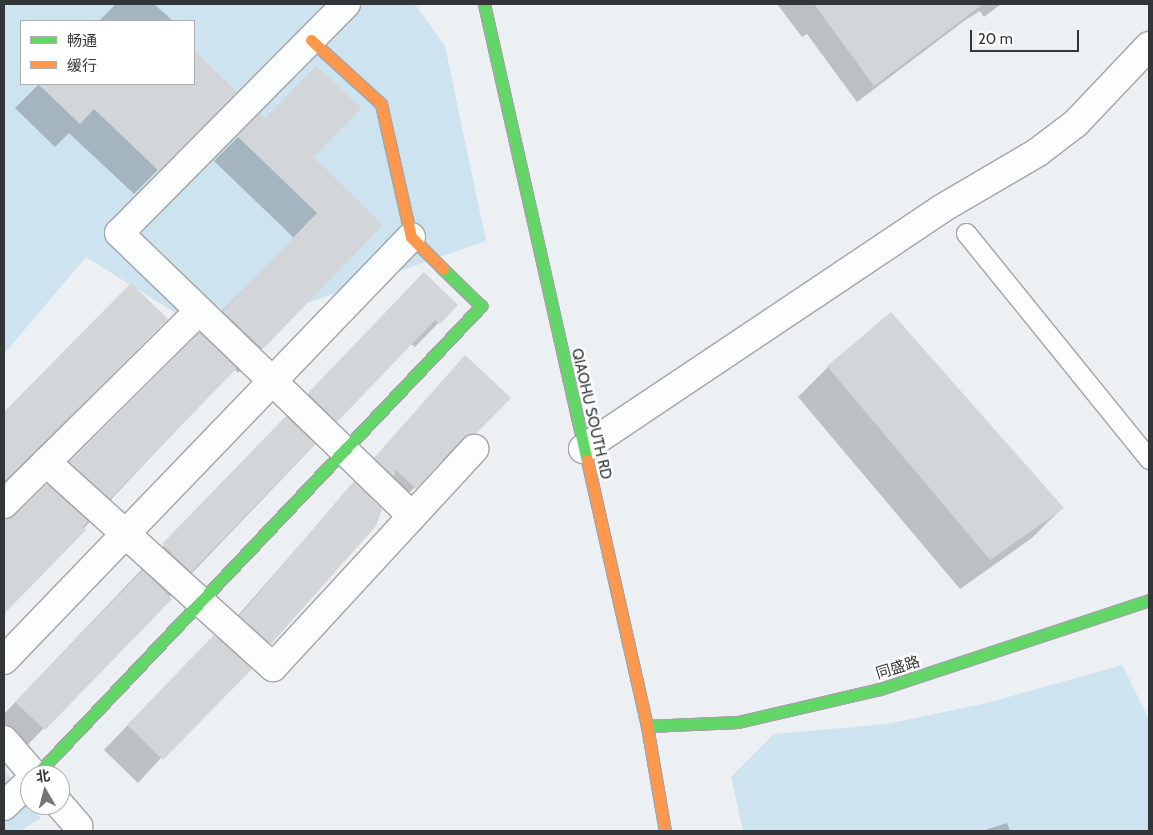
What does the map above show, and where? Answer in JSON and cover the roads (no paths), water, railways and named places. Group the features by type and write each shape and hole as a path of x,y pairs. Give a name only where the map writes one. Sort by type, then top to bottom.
{"street":[{"path":"346,4 119,233 412,516"},
{"name":"QIAOHU SOUTH RD","path":"484,4 647,726 665,831"},
{"path":"45,765 481,306 411,237 381,104 311,40"},
{"path":"583,449 942,209 1038,152 1076,122 1149,46"},
{"path":"4,660 411,237"},
{"path":"4,504 199,311"},
{"path":"46,462 273,667 474,448"},
{"name":"同盛路","path":"647,726 738,722 880,690 1149,600"},
{"path":"4,740 26,765"},
{"path":"4,806 20,791"},
{"path":"69,815 78,826"}],"lane":[{"path":"966,233 1149,459"}]}
